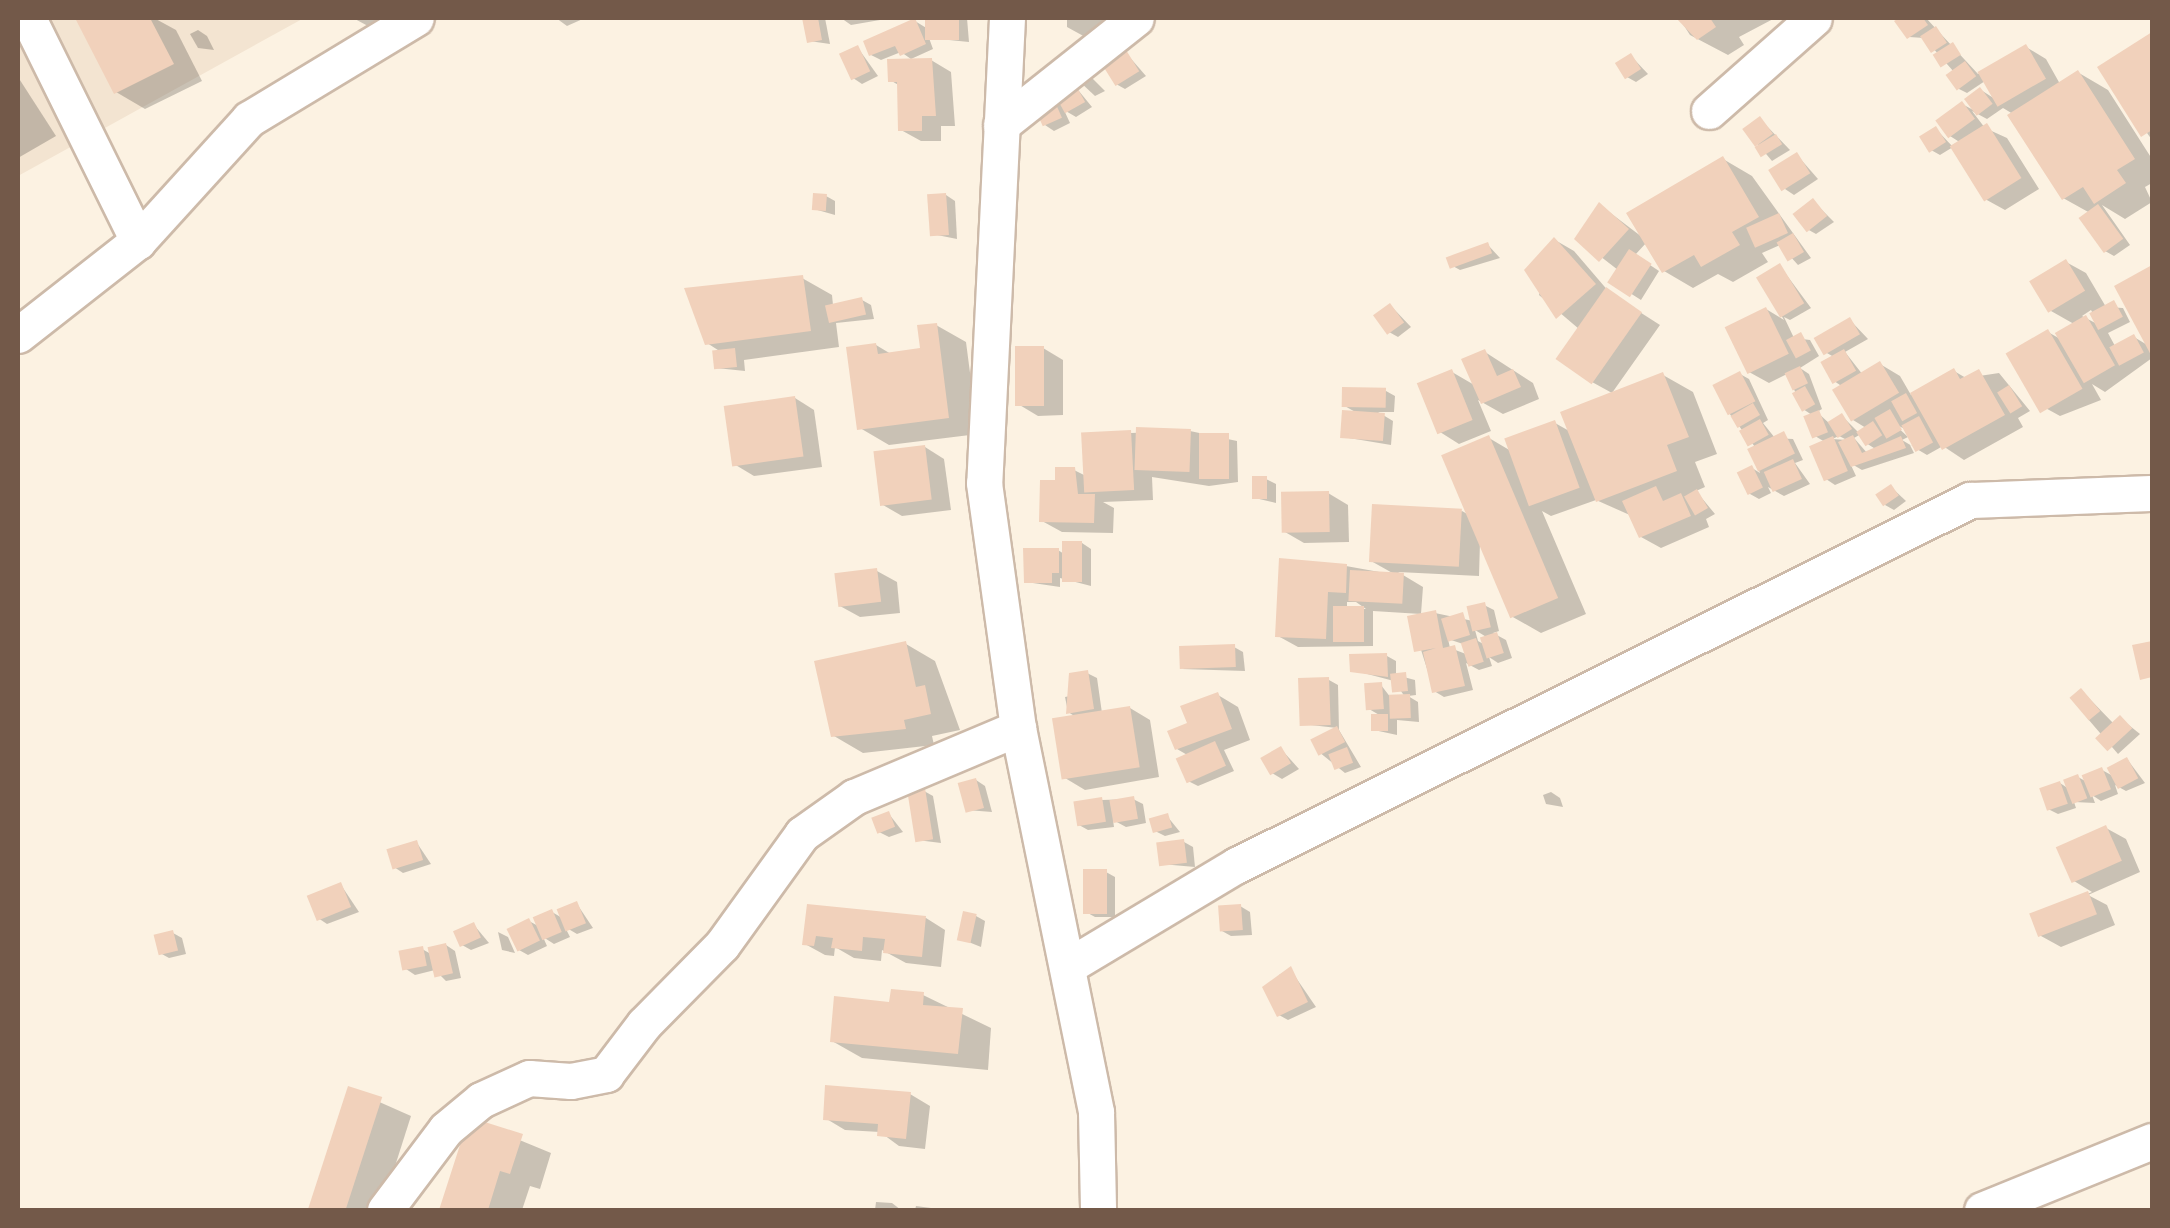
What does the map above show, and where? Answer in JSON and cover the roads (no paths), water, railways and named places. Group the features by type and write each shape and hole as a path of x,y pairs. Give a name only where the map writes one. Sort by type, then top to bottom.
{"street":[{"path":"28,18 138,241"},
{"path":"18,335 138,241 249,119 416,18"},
{"path":"1007,18 984,483 1018,728 1096,1112 1098,1210"},
{"path":"1001,125 1136,18"},
{"path":"1709,111 1814,18"},
{"path":"1068,966 1237,865 1970,500 2152,493"},
{"path":"385,1210 446,1129 481,1100 530,1078 570,1082 606,1074 644,1024 722,945 802,834 854,797 1018,728"},
{"path":"1982,1210 2152,1141"}]}
